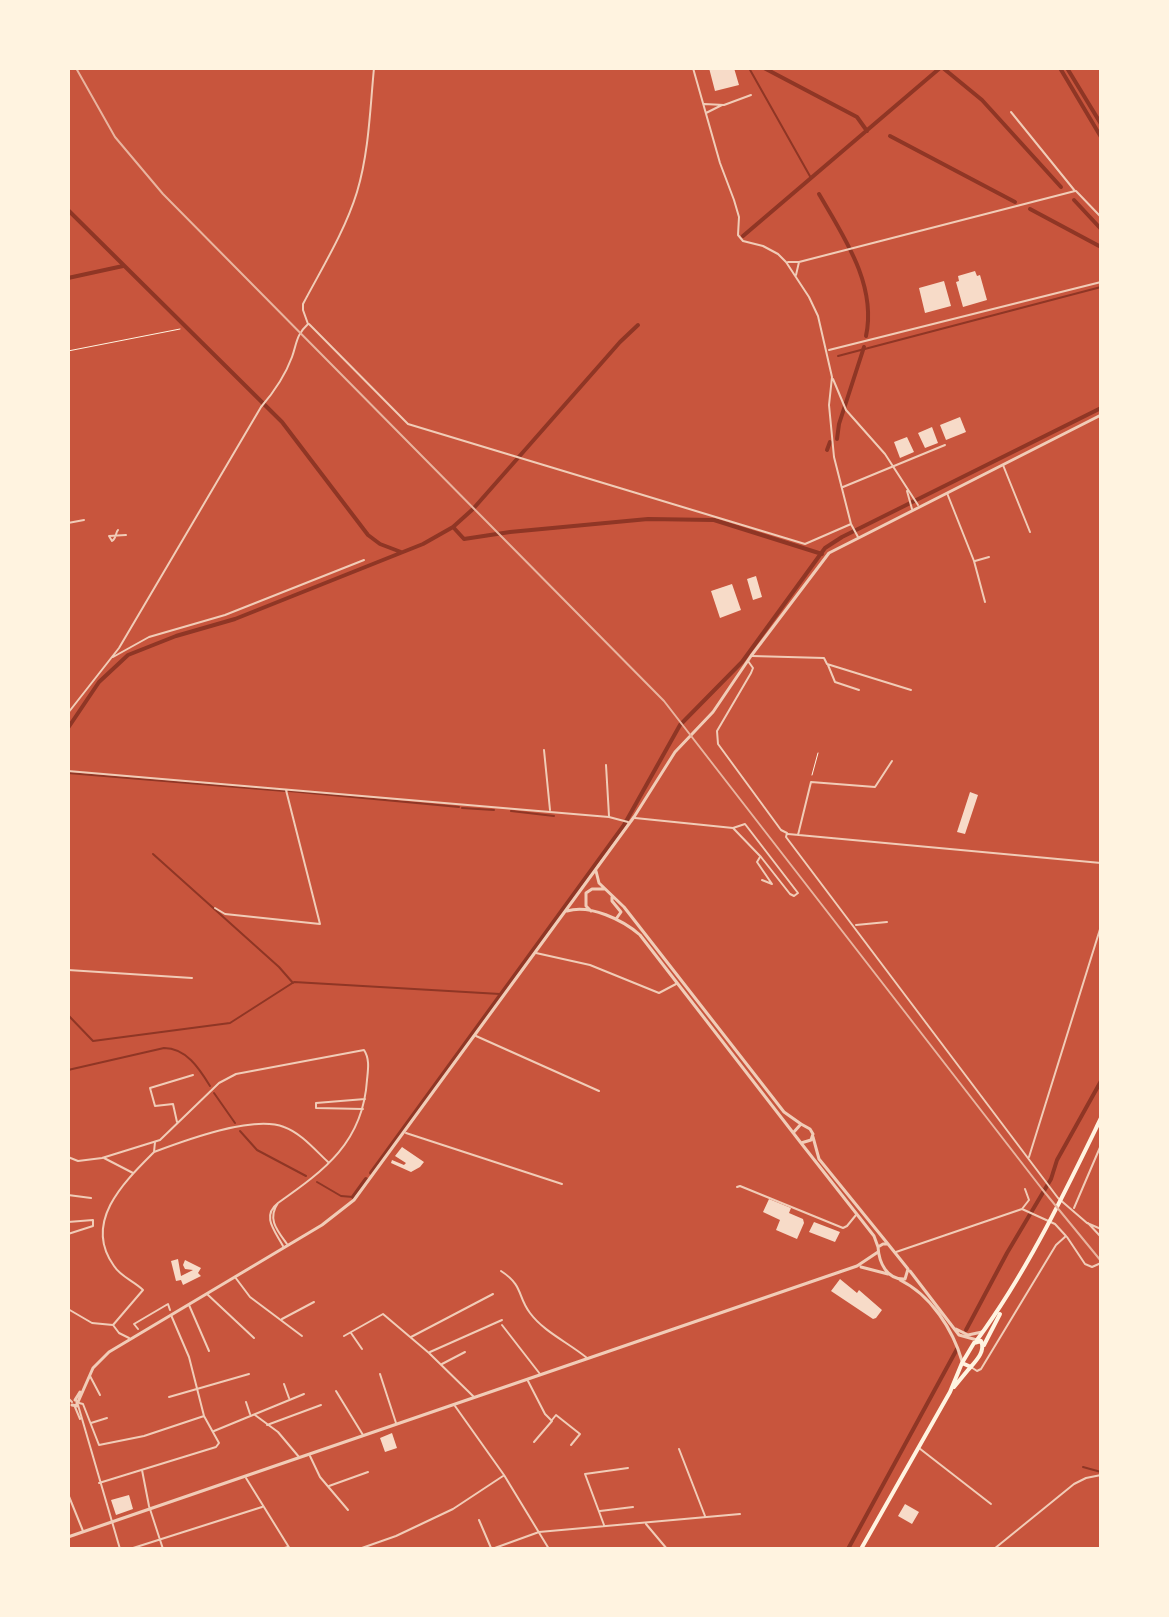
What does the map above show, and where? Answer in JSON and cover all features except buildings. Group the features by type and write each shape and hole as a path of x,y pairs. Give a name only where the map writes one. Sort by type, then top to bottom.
{"main road":[{"path":"950,1392 983,1347 1101,1118"},
{"path":"861,1549 950,1392 962,1362 1002,1308"},
{"path":"977,1340 983,1343 983,1347"},
{"path":"962,1362 971,1367"}],"street":[{"path":"374,68 358,189 339,236 303,304 303,310 308,324 408,424 805,544 852,526"},
{"path":"693,68 739,217 738,235 743,241 778,254 796,276 818,316 832,377 843,405 894,468 918,504"},
{"path":"705,113 751,95"},
{"path":"703,104 724,105"},
{"path":"1011,112 1075,191 1100,216"},
{"path":"786,262 799,262 1075,191"},
{"path":"796,276 799,262"},
{"path":"828,351 1101,282"},
{"path":"68,713 96,674 112,658 293,356 297,336 308,324"},
{"path":"832,377 829,405 831,431 842,488 852,526 858,535"},
{"path":"73,1404 89,1375 109,1352 170,1312 342,1211 354,1200 566,911 626,821 634,817 685,741 701,725 829,553 911,507 1101,415"},
{"path":"842,488 945,445"},
{"path":"1003,464 1030,532"},
{"path":"906,487 911,507"},
{"path":"946,492 974,561 985,602"},
{"path":"68,523 84,520"},
{"path":"118,530 116,536 124,535 122,541"},
{"path":"974,561 989,557"},
{"path":"112,658 149,637 225,615 364,560"},
{"path":"751,656 824,658 835,682 859,690"},
{"path":"747,661 753,668 751,673 715,737 781,830 798,835 1101,863"},
{"path":"827,664 911,690"},
{"path":"544,750 550,812"},
{"path":"798,835 811,782 875,787 892,761"},
{"path":"606,765 609,817"},
{"path":"68,771 609,817 626,821"},
{"path":"215,908 225,914 320,924 286,789"},
{"path":"634,817 733,828 745,824 798,893 794,896 790,894 752,846 733,828"},
{"path":"787,833 786,837 1062,1204 1073,1209 1101,1237"},
{"path":"752,846 757,842"},
{"path":"761,857 757,862 772,884 762,880"},
{"path":"765,862 769,857"},
{"path":"595,870 599,883 647,936 784,1112 810,1129 819,1159 953,1327 964,1338 977,1340"},
{"path":"587,881 599,883"},
{"path":"591,911 586,906 586,893 592,889 605,889"},
{"path":"612,895 612,901 621,912 616,919"},
{"path":"576,896 580,910"},
{"path":"566,911 591,911 616,919 628,924 640,935 874,1236 880,1261 890,1275"},
{"path":"855,926 887,922"},
{"path":"1029,1158 1101,926"},
{"path":"535,953 590,965 659,993 677,984"},
{"path":"68,970 192,978"},
{"path":"475,1035 599,1091"},
{"path":"68,1157 78,1161 102,1158 156,1143 219,1083 236,1074 364,1050 368,1065 366,1098 355,1132 329,1163 270,1211 269,1219 285,1246"},
{"path":"177,1123 173,1104 155,1106 150,1088 193,1075"},
{"path":"364,1109 316,1108 316,1103 366,1098"},
{"path":"113,1325 143,1290 115,1267 108,1257 104,1236 109,1205 126,1180 156,1151 252,1124 271,1123 297,1134 329,1163"},
{"path":"793,1133 801,1124"},
{"path":"405,1132 562,1184"},
{"path":"801,1143 807,1143 813,1134"},
{"path":"156,1143 156,1151"},
{"path":"1073,1209 1101,1145"},
{"path":"102,1158 133,1173"},
{"path":"737,1187 769,1195 843,1228 857,1214"},
{"path":"1022,1209 1029,1200 1025,1189"},
{"path":"68,1195 91,1198"},
{"path":"894,1251 909,1249 1022,1209 1055,1224 1085,1264 1092,1267 1100,1264"},
{"path":"68,1222 96,1222 93,1226 68,1234"},
{"path":"1087,1223 1101,1229"},
{"path":"971,1367 977,1371 981,1369 1056,1245 1066,1236"},
{"path":"68,1537 857,1266 888,1244"},
{"path":"857,1266 870,1267 890,1275 921,1294 951,1332 962,1362"},
{"path":"900,1280 908,1277 908,1269"},
{"path":"501,1271 515,1282 530,1314 588,1359"},
{"path":"234,1276 250,1297 302,1336"},
{"path":"206,1293 254,1338"},
{"path":"410,1338 493,1294"},
{"path":"281,1320 314,1302"},
{"path":"189,1303 209,1351"},
{"path":"99,1483 216,1447 219,1443 204,1416 189,1357 168,1304 134,1324 138,1329"},
{"path":"68,1309 92,1323 113,1325 119,1333 121,1344"},
{"path":"126,1311 131,1314"},
{"path":"344,1336 383,1314 475,1398"},
{"path":"429,1353 502,1320"},
{"path":"502,1325 541,1375"},
{"path":"953,1327 968,1335 985,1330"},
{"path":"350,1332 362,1349"},
{"path":"119,1333 130,1338"},
{"path":"983,1347 991,1354"},
{"path":"441,1365 465,1352"},
{"path":"169,1397 249,1374"},
{"path":"380,1374 396,1425"},
{"path":"89,1375 100,1395"},
{"path":"528,1379 545,1414 552,1421"},
{"path":"284,1384 290,1400"},
{"path":"336,1391 364,1436"},
{"path":"213,1432 304,1394"},
{"path":"246,1402 252,1415 278,1432 299,1458"},
{"path":"73,1404 83,1404 99,1445 144,1436 204,1416"},
{"path":"73,1404 81,1417 120,1549"},
{"path":"265,1425 321,1405"},
{"path":"454,1405 504,1475 549,1549"},
{"path":"81,1417 86,1411"},
{"path":"534,1442 556,1415 580,1434 571,1445"},
{"path":"90,1424 107,1418"},
{"path":"918,1447 991,1504"},
{"path":"679,1449 706,1517"},
{"path":"309,1455 328,1486 348,1510"},
{"path":"604,1527 585,1474 628,1468"},
{"path":"142,1469 163,1549"},
{"path":"328,1486 368,1472"},
{"path":"359,1549 396,1536 453,1509 504,1475"},
{"path":"994,1549 1074,1484 1101,1475"},
{"path":"245,1477 289,1548 281,1549"},
{"path":"68,1494 83,1532"},
{"path":"130,1549 262,1507"},
{"path":"599,1511 633,1507"},
{"path":"479,1520 492,1549 539,1532 740,1514"},
{"path":"646,1523 667,1549"}],"path":[{"path":"68,351 180,329"},
{"path":"811,782 818,753"}],"waterway":[{"path":"749,68 811,178"},
{"path":"764,68 857,117 867,131"},
{"path":"743,236 940,68"},
{"path":"943,68 982,100 1061,187"},
{"path":"1060,68 1101,137"},
{"path":"1067,68 1101,124"},
{"path":"890,136 1015,202"},
{"path":"819,194 848,244 863,280 867,298 866,336"},
{"path":"1074,200 1101,229"},
{"path":"1030,209 1101,247"},
{"path":"68,210 282,422 368,535 380,544 401,552"},
{"path":"68,278 123,266"},
{"path":"838,356 1101,287"},
{"path":"68,728 99,682 128,655 176,636 235,619 423,544 453,527 473,509 638,325"},
{"path":"837,439 864,347"},
{"path":"371,1173 624,825 680,725 742,662 825,548 1101,408"},
{"path":"827,450 830,442"},
{"path":"453,527 464,539 648,519 714,520 822,554"},
{"path":"68,773 285,791"},
{"path":"289,791 459,807"},
{"path":"462,808 494,810"},
{"path":"511,811 554,816"},
{"path":"153,854 293,983"},
{"path":"68,1015 93,1041 230,1023 294,982 500,994"},
{"path":"68,1070 164,1048 185,1055 210,1086"},
{"path":"966,1330 1051,1179 1057,1160 1101,1081"},
{"path":"214,1093 235,1123"},
{"path":"240,1131 257,1150 306,1176"},
{"path":"353,1197 366,1179"},
{"path":"317,1182 341,1196 353,1197"},
{"path":"848,1549 957,1349"},
{"path":"1083,1467 1101,1472"}],"railway":[{"path":"76,68 115,137 163,194 664,701 1101,1261"}]}
